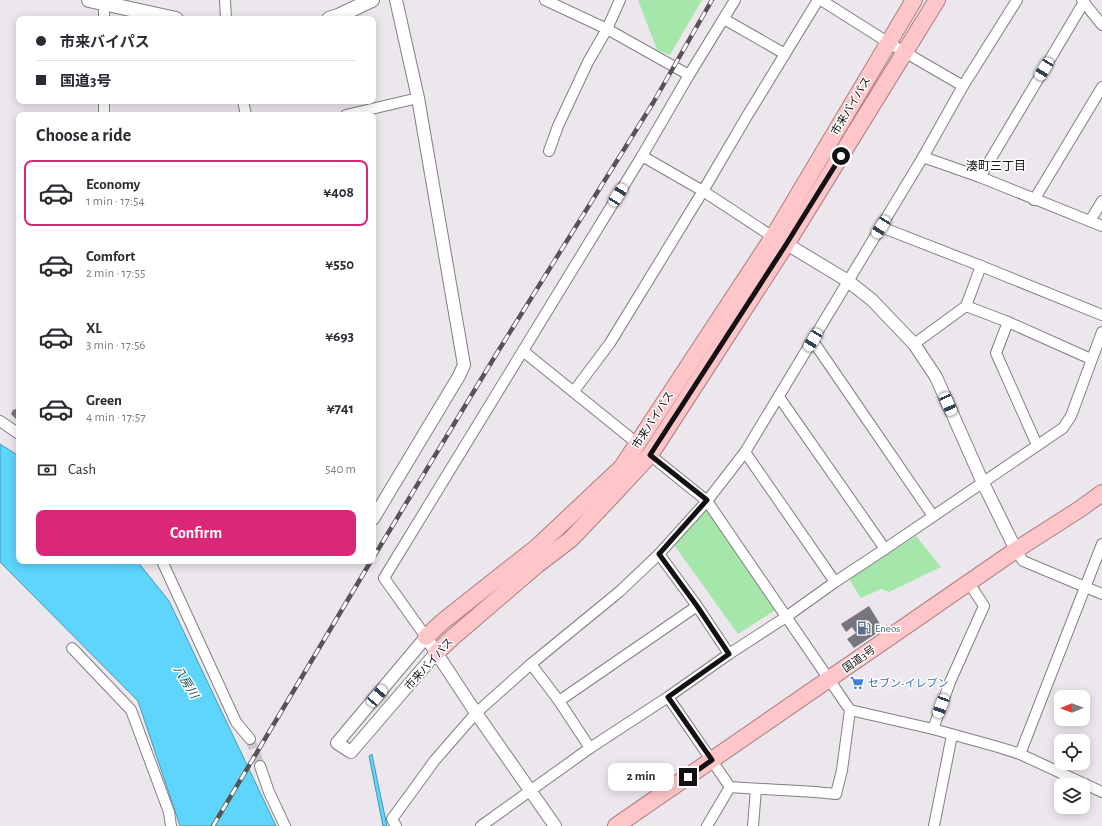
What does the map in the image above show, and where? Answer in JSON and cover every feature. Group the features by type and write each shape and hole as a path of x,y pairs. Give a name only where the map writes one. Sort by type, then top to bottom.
{"highway":[{"name":"市来バイパス","path":"436,653 537,565 570,539 650,455 780,240 914,0"},
{"name":"市来バイパス","path":"426,637 442,622 537,547 622,467 780,240 906,52 937,0"},
{"name":"国道3号","path":"616,826 1016,550 1102,493"}],"main road":[{"path":"89,0 104,1 164,16"},
{"path":"338,16 372,0"}],"street":[{"path":"225,0 226,16"},
{"path":"376,514 459,376 464,365 418,98 396,0"},
{"path":"545,0 607,29 689,75"},
{"path":"549,151 558,126 588,62 607,29 620,0"},
{"path":"555,826 384,578 642,156 735,0"},
{"path":"574,391 610,343 818,0"},
{"path":"821,0 889,43 963,86"},
{"path":"396,826 392,819 435,760 476,713 531,664 619,592 659,554 707,500 745,452 881,227 963,86 1017,0"},
{"path":"104,1 104,16"},
{"path":"980,177 1083,1 1102,25"},
{"path":"724,19 785,54"},
{"path":"1034,200 1102,88"},
{"path":"359,112 418,98"},
{"path":"642,156 703,191 848,281 872,300 914,344 936,378 983,482 1016,550 1023,561 1102,594"},
{"path":"923,156 980,177 1034,200 1102,226"},
{"path":"1090,221 1102,201"},
{"path":"881,227 1102,315"},
{"path":"914,344 966,306 981,266"},
{"path":"966,306 1008,322 1091,359"},
{"path":"1008,322 996,353 1037,445"},
{"path":"481,826 590,748 668,697 729,654 786,617 835,582 1063,428 1071,416 1102,332"},
{"path":"813,340 933,516"},
{"path":"523,350 638,444"},
{"path":"779,397 885,549"},
{"path":"0,421 16,432"},
{"path":"745,452 835,582"},
{"path":"650,455 707,500 850,710 842,770 836,794 809,791 730,787"},
{"path":"1020,754 1102,544"},
{"path":"659,554 697,606 729,654"},
{"path":"157,564 168,577"},
{"path":"163,564 236,722 250,740"},
{"path":"933,729 950,682 984,606 969,583"},
{"path":"559,701 697,606"},
{"name":"市来バイパス","path":"426,637 337,743 352,752 436,653"},
{"path":"72,648 131,710 169,812 171,826"},
{"path":"531,664 559,701 590,748"},
{"path":"668,697 730,787"},
{"path":"850,710 933,729 1020,754 1102,792"},
{"path":"934,826 952,735"},
{"path":"260,766 285,826"},
{"path":"707,826 730,787"},
{"path":"753,826 756,789"}],"green space":[{"path":"638,0 702,0 670,55 657,50"},
{"path":"706,505 777,609 738,634 674,545"},
{"path":"916,536 941,567 889,592 881,589 861,598 849,579"}],"water":[{"name":"八房川","path":"0,444 16,454 16,564 139,564 169,601 276,826 180,826 138,701 0,562"},
{"path":"372,754 387,826 383,826 369,756"}],"building":[{"path":"16,409 16,419 11,414 13,410"},
{"path":"869,606 883,629 854,648 847,639 856,633 852,627 846,632 841,624"}],"tunnel":[{"path":"250,739 260,766"}],"railway":[{"path":"376,553 497,353 653,103 712,0"},
{"path":"213,826 369,564"}],"place":[{"name":"Eneos","path":"864,628"},
{"name":"セブン-イレブン","path":"857,683"}],"district":[{"name":"湊町三丁目","path":"996,166"}],"route":[{"path":"688,777 712,760 668,697 729,654 697,606 659,554 707,500 650,455 787,243 841,156"}]}
